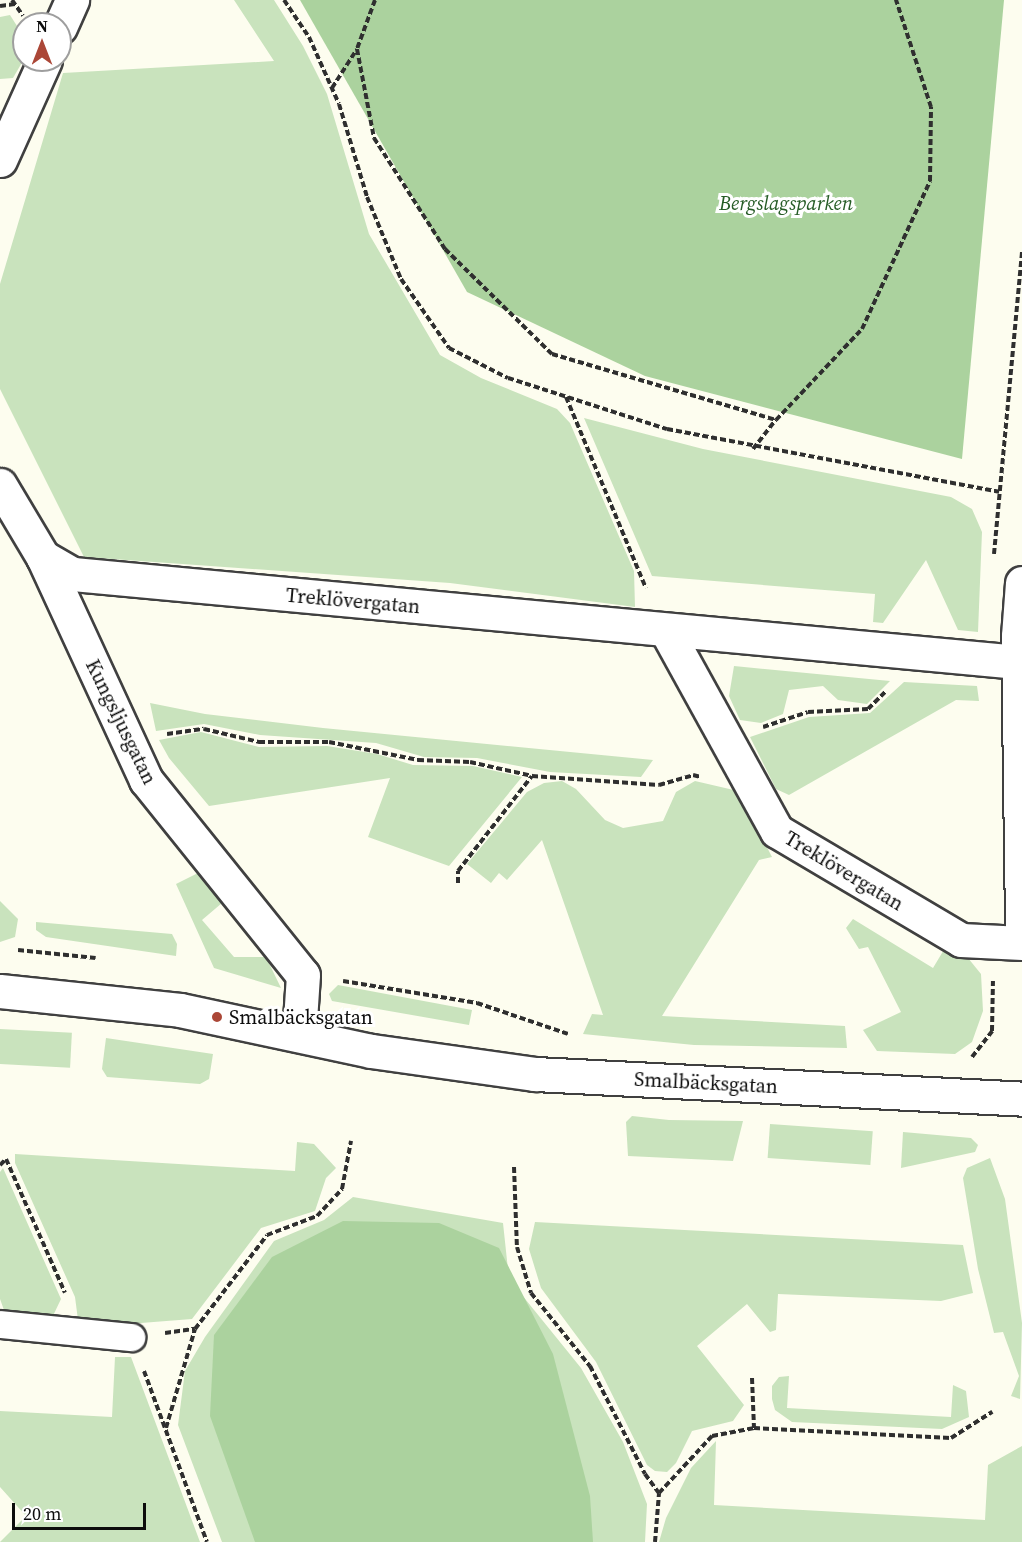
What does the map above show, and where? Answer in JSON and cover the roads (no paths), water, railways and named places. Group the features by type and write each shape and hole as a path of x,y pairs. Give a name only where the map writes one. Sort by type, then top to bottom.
{"street":[{"path":"0,160 40,72"},
{"name":"Kungsljusgatan","path":"0,485 43,557 146,780 303,975 299,1035"},
{"name":"Treklövergatan","path":"43,557 73,574 667,632 1018,662"},
{"path":"1022,583 1018,662 1022,942"},
{"name":"Treklövergatan","path":"667,632 777,831 961,940 1022,942"},
{"name":"Smalbäcksgatan","path":"0,991 180,1010 371,1051 535,1074 1022,1099"}],"lane":[{"path":"0,1324 66,1328 131,1337"}],"place":[{"name":"Smalbäcksgatan","path":"217,1017"}],"park label":[{"name":"Bergslagsparken","path":"786,203"}]}
